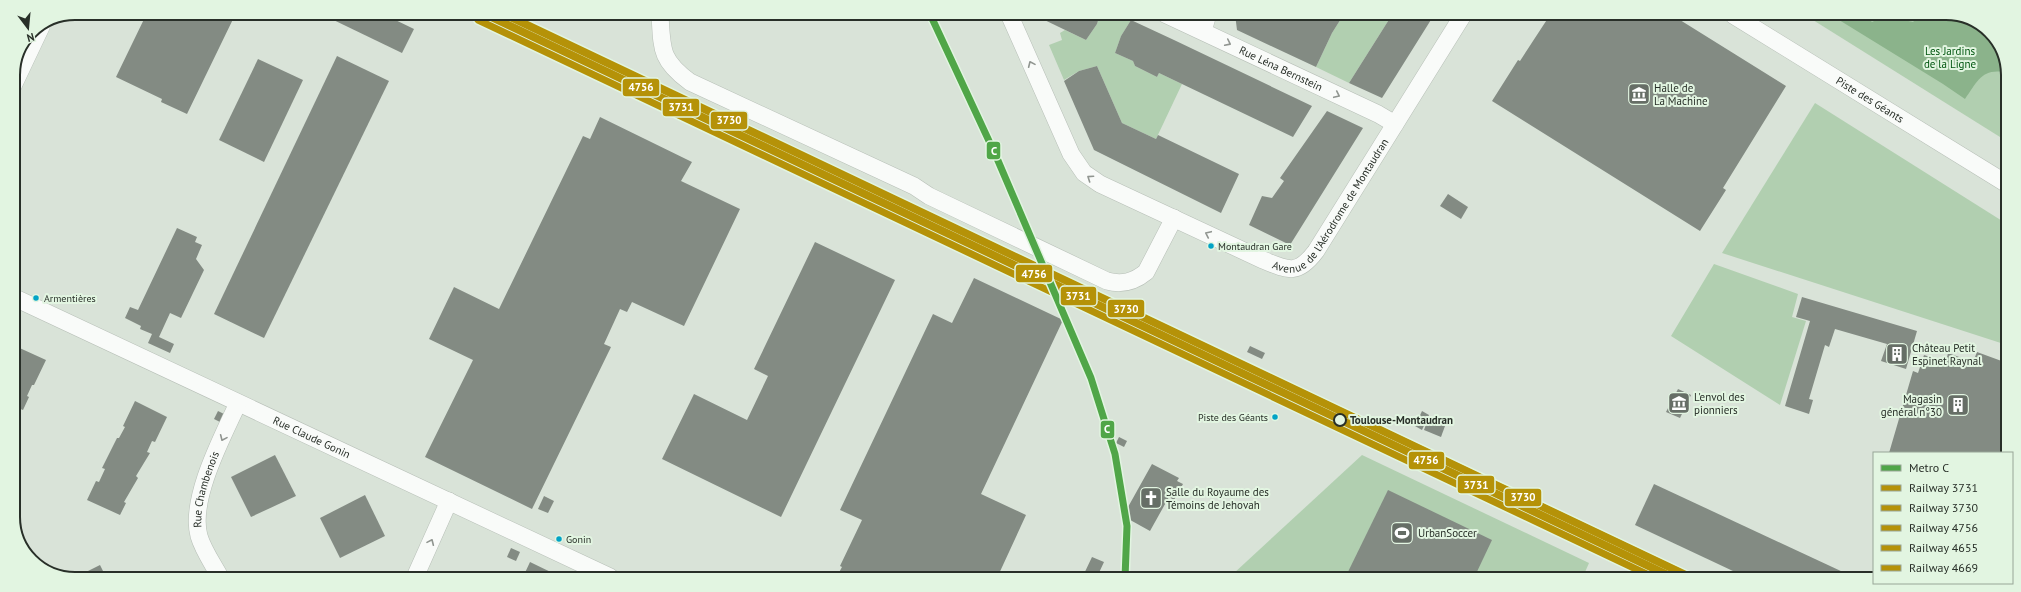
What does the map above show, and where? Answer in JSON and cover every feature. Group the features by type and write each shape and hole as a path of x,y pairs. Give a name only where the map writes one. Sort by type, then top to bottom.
{"street":[{"path":"660,20 663,51 668,62 676,72 690,82 914,186 929,196 1107,281 1124,283 1139,278 1146,272 1174,218"},
{"name":"Avenue de l'Aérodrome de Montaudran","path":"1012,20 1062,137 1077,165 1087,176 1100,184 1284,268 1301,267 1308,262 1460,20"},
{"name":"Rue Léna Bernstein","path":"1178,20 1395,124"},
{"path":"1203,31 1206,20"},
{"name":"Piste des Géants","path":"1741,20 2001,180"},
{"path":"20,70 31,48"},
{"name":"Rue Claude Gonin","path":"20,300 597,572"},
{"name":"Rue Chambenois","path":"217,572 199,537 197,517 208,472 238,403"},
{"path":"417,572 449,501"}],"green space":[{"path":"1098,20 1131,20 1121,36 1115,53 1133,61 1135,66 1157,77 1159,73 1182,84 1156,139 1122,123 1097,66 1079,71 1064,80 1049,45 1062,40 1060,33 1065,30 1086,40"},
{"path":"1340,20 1389,20 1349,83 1316,67 1332,33"},
{"name":"Les Jardins de la Ligne","path":"1813,20 1953,20 1976,29 1990,42 2000,64 2001,138"},
{"path":"1815,103 2001,220 2001,343 1722,253"},
{"path":"1714,264 1798,294 1792,317 1806,321 1780,405 1671,336"},
{"name":"UrbanSoccer","path":"1362,455 1589,563 1585,572 1235,572"}],"shaded area":[{"path":"1839,20 1870,20 1872,22 1876,20 1904,20 1913,22 1915,20 1953,20 1976,29 1990,42 1998,57 2001,72 1992,72 1986,74 1977,81 1965,99"}],"building":[{"path":"144,20 233,20 187,114 161,102 162,99 116,77"},
{"path":"334,20 395,20 414,29 402,53"},
{"path":"1044,20 1098,20 1086,40"},
{"path":"1131,20 1312,106 1293,137 1159,73 1157,77 1135,66 1133,61 1115,53 1121,36"},
{"path":"1236,20 1340,20 1332,33 1316,67 1237,30"},
{"path":"1389,20 1431,20 1382,98 1349,83"},
{"path":"1547,20 1680,20 1786,86 1723,188 1726,190 1700,231 1492,101 1518,60 1520,61"},
{"path":"337,56 389,81 264,338 214,314"},
{"path":"258,59 303,80 264,162 219,140"},
{"path":"1097,66 1122,123 1156,139 1158,135 1239,174 1221,213 1094,150 1064,81 1079,71"},
{"path":"1327,111 1363,128 1290,245 1249,225 1262,196 1272,198 1284,181 1280,178"},
{"path":"600,117 692,162 681,181 740,209 684,326 632,302 627,312 620,309 604,344 611,347 532,509 425,457 473,360 429,339 454,287 499,309 583,136 590,139"},
{"path":"1448,194 1468,207 1461,219 1440,206"},
{"path":"177,228 197,237 195,242 202,245 196,259 204,270 181,318 170,313 159,337 174,344 170,353 148,343 152,334 140,329 141,326 125,318 130,307 138,310"},
{"path":"815,242 895,280 781,517 662,459 694,394 747,420 768,376 754,369"},
{"path":"974,278 1063,320 981,494 1026,515 1000,572 839,572 842,567 840,566 862,520 840,510 933,314 952,323"},
{"name":"Château Petit Espinet Raynal","path":"1802,297 1917,331 1906,369 1881,361 1887,344 1835,329 1829,347 1825,345 1809,399 1813,400 1809,414 1785,406 1810,321 1796,317"},
{"path":"1250,346 1265,353 1262,359 1247,352"},
{"path":"20,348 46,360 34,385 32,385 27,396 29,397 23,410 20,409"},
{"name":"Magasin général n°30","path":"1977,352 2001,361 2001,452 1889,452 1913,371 1918,373 1924,355 1946,362 1948,353 1973,362"},
{"path":"1678,389 1691,395 1680,418 1666,412"},
{"path":"135,401 167,417 155,442 152,441 147,452 150,453 136,476 138,478 124,502 126,503 120,515 87,500 96,481 99,482 105,469 102,468 117,438 119,438 125,427 123,426"},
{"path":"218,411 226,415 222,423 214,419"},
{"path":"1422,411 1429,415 1422,430 1415,426"},
{"path":"1428,419 1445,426 1441,437 1424,430"},
{"path":"1119,437 1127,441 1124,447 1116,443"},
{"path":"275,455 296,496 251,517 231,477"},
{"name":"Salle du Royaume des Témoins de Jehovah","path":"1152,464 1179,478 1177,481 1183,484 1174,500 1169,497 1150,531 1123,516"},
{"path":"1654,484 1843,572 1735,572 1635,525"},
{"path":"1388,490 1492,540 1477,572 1348,572"},
{"path":"365,495 385,536 340,558 320,518"},
{"path":"544,496 554,501 548,513 538,509"},
{"path":"511,548 520,552 516,561 507,557"},
{"path":"1092,557 1104,562 1099,572 1085,572"},
{"path":"530,562 551,572 525,572"},
{"path":"100,565 104,572 86,572"}],"metro line":[{"name":"C","path":"933,20 996,156 1091,378 1115,454 1127,526 1125,572"}],"rail line":[{"name":"4655","path":"478,20 1642,572"},
{"name":"3731","path":"497,20 1660,572"},
{"name":"4756","path":"499,20 1662,572"},
{"name":"4669","path":"516,20 1679,572"},
{"name":"3730","path":"518,20 1680,572"}],"place":[{"name":"Halle de La Machine","path":"1639,94"},
{"name":"Montaudran Gare","path":"1211,246"},
{"name":"Armentières","path":"36,298"},
{"name":"Château Petit Espinet Raynal","path":"1897,354"},
{"name":"L'envol des pionniers","path":"1679,403"},
{"name":"Magasin général n°30","path":"1958,405"},
{"name":"Piste des Géants","path":"1275,417"},
{"name":"Toulouse-Montaudran","path":"1340,420"},
{"name":"Salle du Royaume des Témoins de Jehovah","path":"1151,498"},
{"name":"UrbanSoccer","path":"1402,533"},
{"name":"Gonin","path":"559,539"}]}
